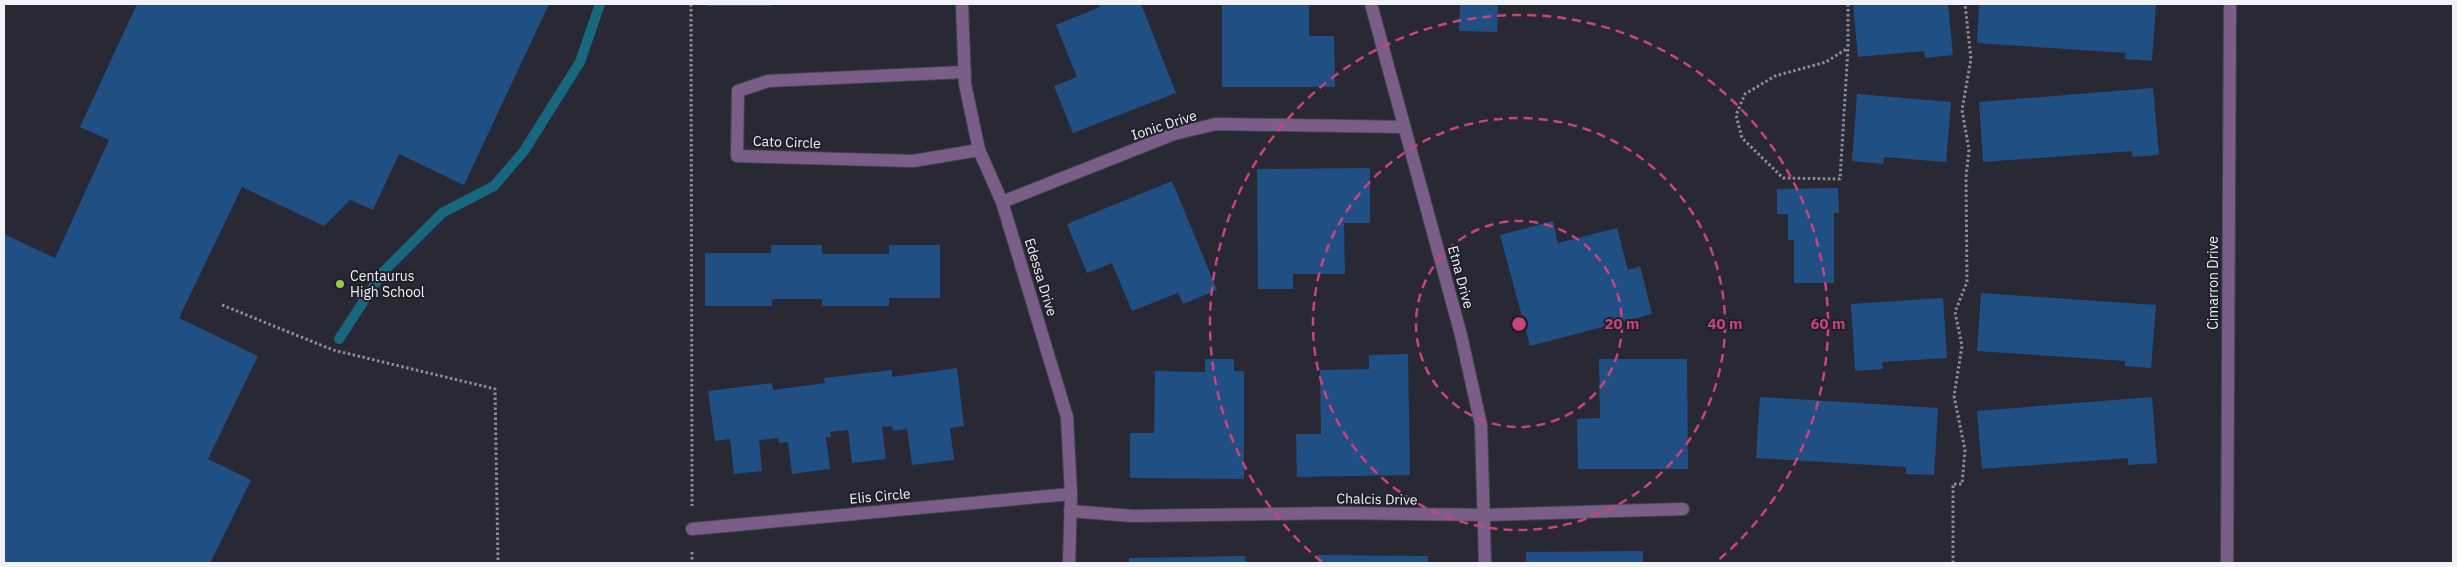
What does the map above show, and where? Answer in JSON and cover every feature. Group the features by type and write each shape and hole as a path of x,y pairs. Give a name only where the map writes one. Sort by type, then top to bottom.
{"street":[{"name":"Edessa Drive","path":"962,4 965,84 979,150 1002,202 1066,416 1071,494 1070,563"},
{"name":"Etna Drive","path":"1371,4 1461,335 1481,424 1486,563"},
{"name":"Cimarron Drive","path":"2227,563 2230,4"},
{"name":"Cato Circle","path":"965,72 768,80 738,91 737,156 913,161 979,150"},
{"name":"Ionic Drive","path":"1002,202 1174,134 1216,124 1404,127"},
{"name":"Elis Circle","path":"692,528 1071,494"},
{"name":"Chalcis Drive","path":"1070,511 1132,516 1342,513 1485,515 1683,509"}],"path":[{"path":"691,4 692,563"},
{"path":"1848,4 1848,48 1840,179 1783,178 1742,138 1736,115 1745,94 1776,76 1826,62 1848,48"},
{"path":"1953,563 1953,484 1962,484 1965,450 1954,396 1962,346 1955,312 1967,282 1966,177 1969,150 1962,110 1971,59 1965,4"},
{"path":"222,305 333,350 495,389 498,563"}],"building":[{"path":"137,4 549,4 464,185 399,154 373,210 350,200 324,226 242,187 179,318 258,356 208,459 251,480 210,563 4,563 4,234 55,258 109,140 80,127"},
{"path":"707,4 771,4 771,6 707,6"},
{"path":"1099,4 1141,4 1176,93 1073,133 1054,86 1077,77 1056,25 1100,7"},
{"path":"1222,4 1309,4 1309,36 1334,36 1335,87 1222,87"},
{"path":"1460,4 1498,4 1497,32 1459,31"},
{"path":"1853,4 1948,4 1953,55 1925,58 1924,51 1858,57"},
{"path":"1979,4 2156,4 2152,61 2125,59 2126,53 1977,43"},
{"path":"2153,88 2159,155 2132,157 2132,151 1983,162 1979,102"},
{"path":"1857,94 1951,102 1946,162 1884,157 1883,164 1852,161"},
{"path":"1370,168 1370,223 1344,223 1345,274 1293,274 1293,289 1258,289 1257,169"},
{"path":"1172,181 1217,290 1183,304 1178,293 1132,311 1112,263 1087,273 1067,224"},
{"path":"1838,188 1839,213 1834,213 1834,283 1794,283 1794,240 1788,240 1788,214 1777,214 1777,189"},
{"path":"1553,221 1558,243 1617,228 1628,270 1640,266 1652,314 1530,346 1500,235"},
{"path":"771,245 822,245 822,254 889,254 889,245 940,245 940,298 889,298 889,306 822,306 822,299 772,299 772,306 705,306 705,253 771,253"},
{"path":"1981,293 2156,305 2151,368 2125,366 2125,361 1977,351"},
{"path":"1943,298 1947,358 1882,362 1883,369 1855,371 1851,304"},
{"path":"1408,354 1410,475 1297,477 1296,434 1321,434 1320,370 1369,369 1369,355"},
{"path":"1205,359 1234,359 1234,371 1244,371 1244,479 1130,478 1130,433 1154,433 1155,371 1205,372"},
{"path":"1599,359 1687,359 1688,469 1578,469 1577,419 1600,418"},
{"path":"957,368 964,426 950,428 954,460 912,465 907,429 893,431 892,426 882,427 886,459 852,463 848,430 830,432 831,437 826,437 830,469 792,474 788,442 779,443 778,438 759,440 762,471 734,474 730,439 715,441 708,391 772,383 773,390 825,383 824,378 892,370 892,377"},
{"path":"1760,397 1938,408 1934,475 1906,474 1906,467 1756,458"},
{"path":"2152,397 2157,463 2128,465 2128,458 1982,469 1977,411"},
{"path":"1643,551 1643,563 1526,563 1526,552"},
{"path":"1318,555 1428,556 1428,563 1318,563"},
{"path":"1245,556 1246,563 1129,563 1129,558"}],"waterway":[{"path":"339,339 382,273 442,213 494,186 524,151 580,62 600,4"}],"place":[{"name":"Centaurus High School","path":"340,284"}]}
